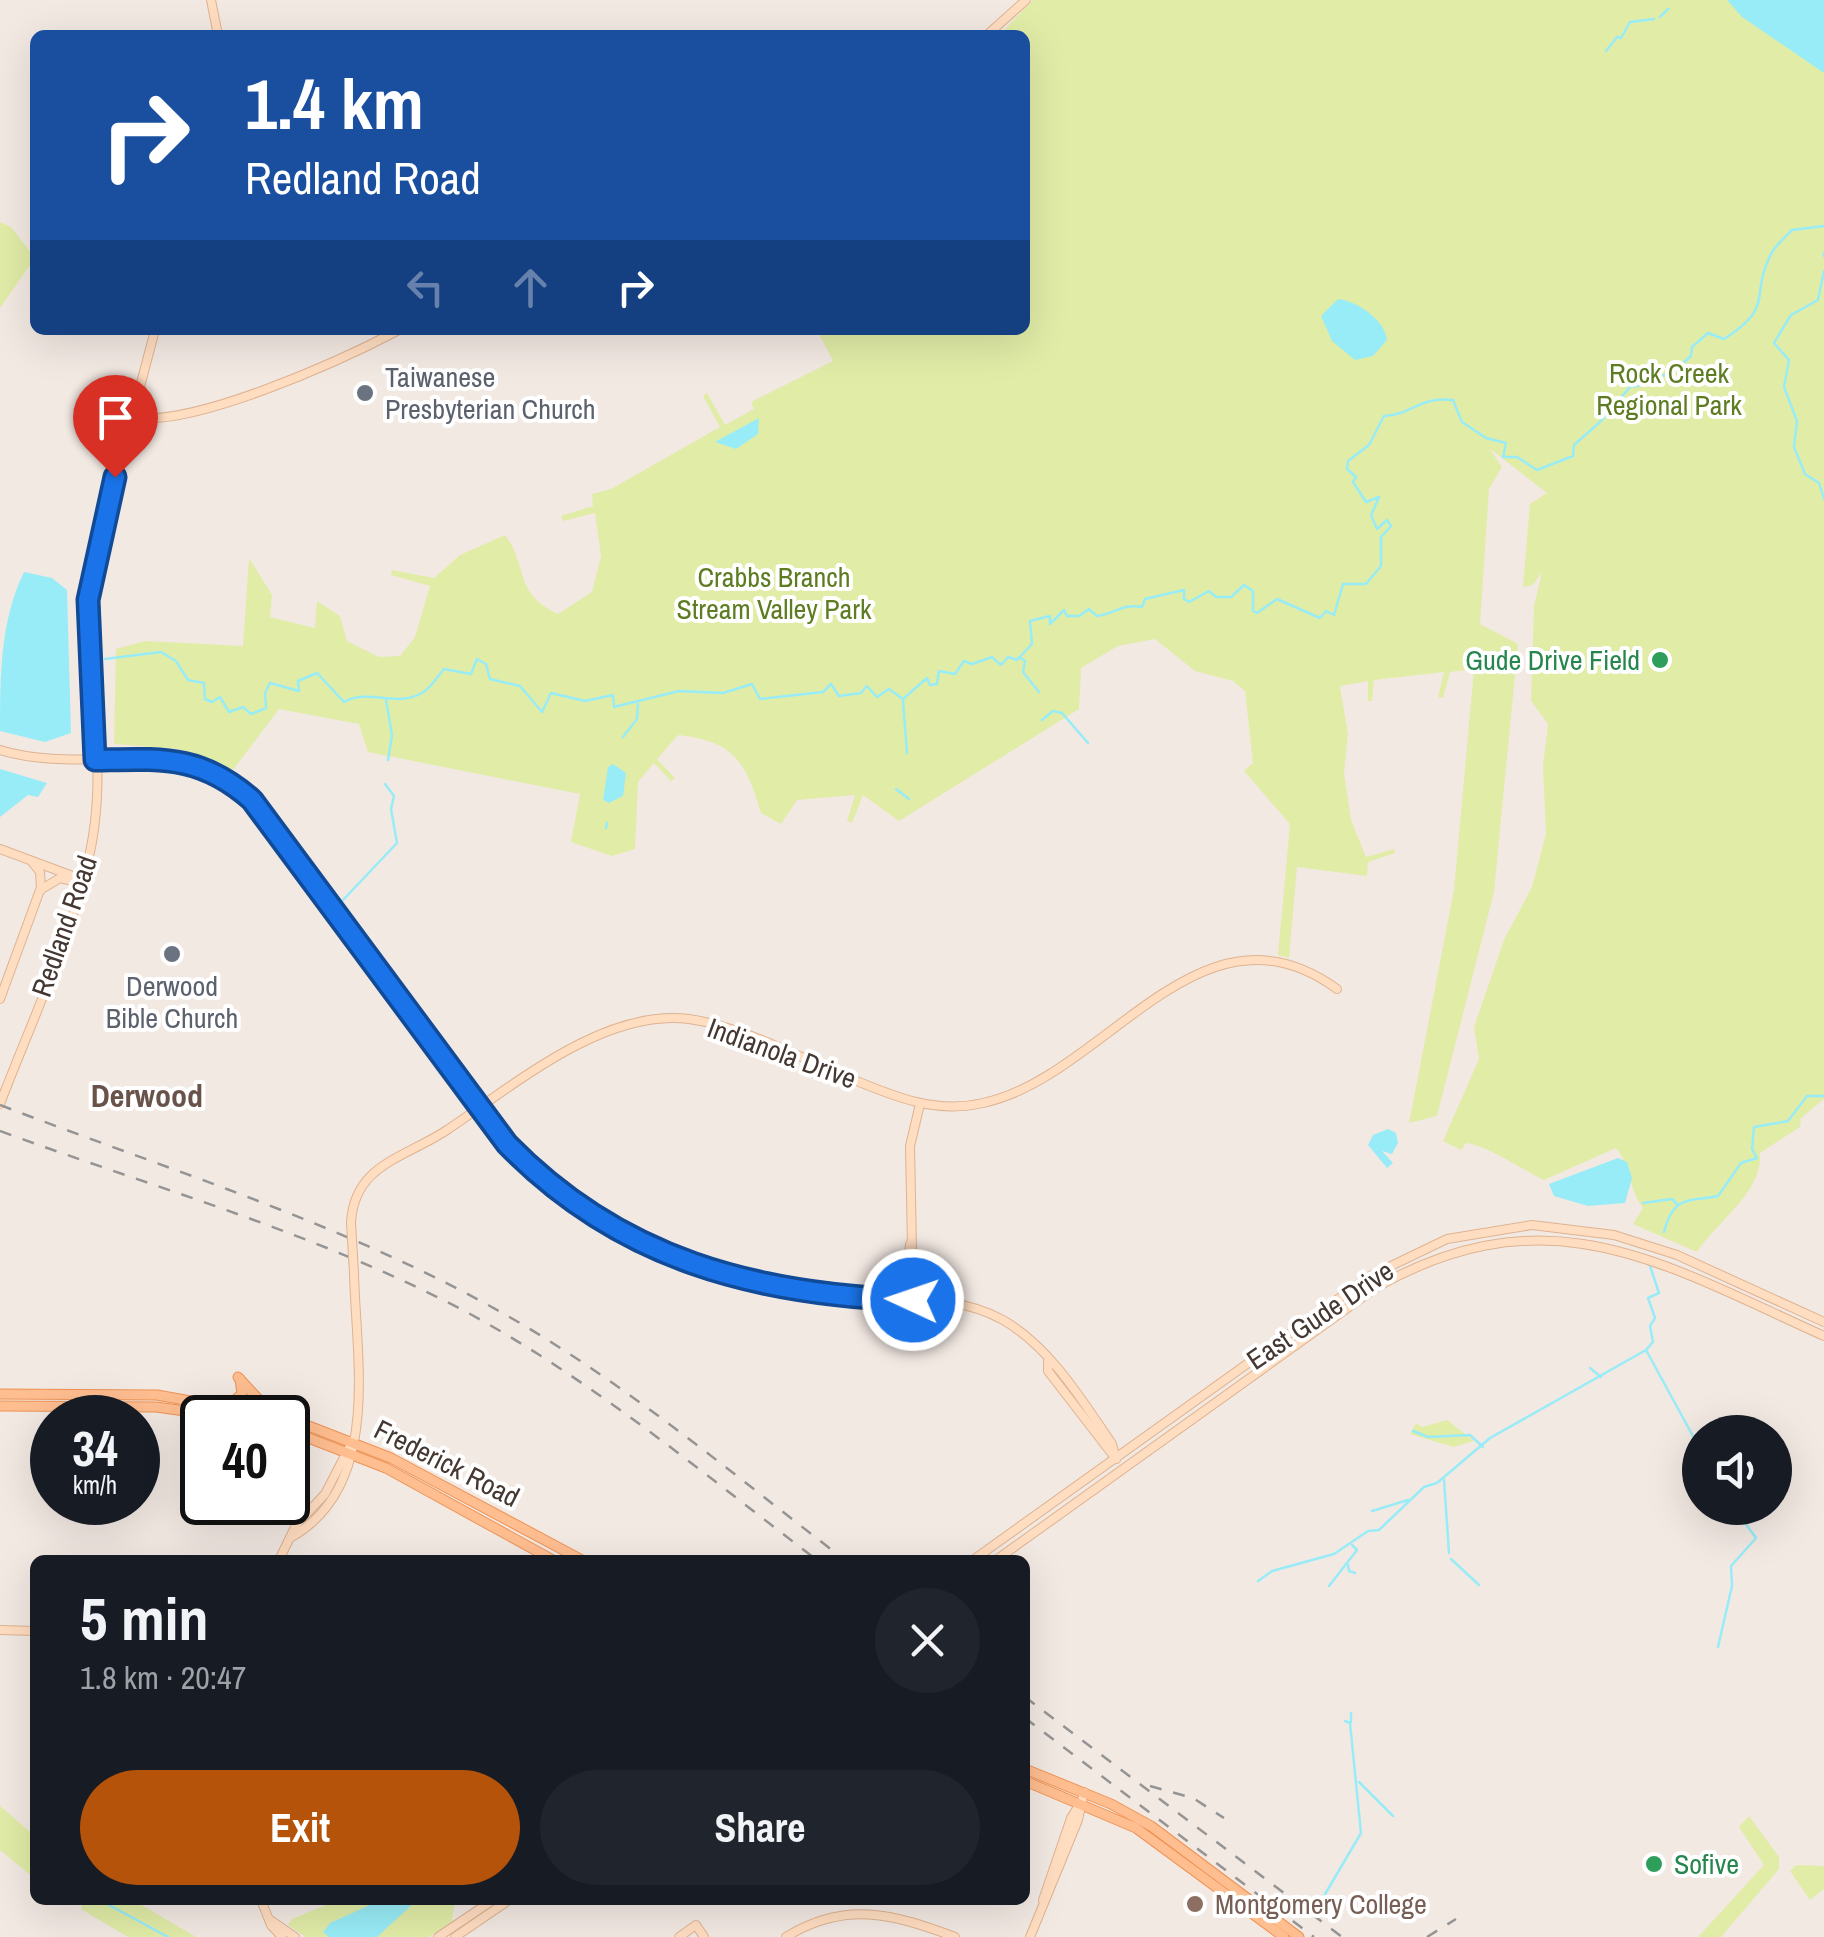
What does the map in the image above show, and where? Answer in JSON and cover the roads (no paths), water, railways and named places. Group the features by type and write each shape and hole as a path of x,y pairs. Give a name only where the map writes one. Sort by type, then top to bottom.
{"main road":[{"path":"241,1395 238,1377 254,1395"},
{"name":"Frederick Road","path":"0,1394 180,1398"},
{"path":"0,1406 180,1410"},
{"name":"Frederick Road","path":"310,1426 353,1440 572,1555"},
{"name":"Frederick Road","path":"310,1438 348,1453 543,1555"},
{"path":"1030,1771 1151,1826 1284,1937"},
{"path":"1030,1782 1083,1797"},
{"path":"1204,1870 1299,1937"}],"street":[{"path":"211,0 217,30"},
{"path":"992,30 1026,0"},
{"name":"Redland Road","path":"0,1104 83,882 96,818 88,600 154,335"},
{"path":"130,418 150,421 187,414 351,355 389,335"},
{"path":"0,750 51,762 143,758 191,763 214,772 252,800 479,1106 540,1177 599,1222 646,1246 710,1270 792,1289 949,1302 989,1313 1017,1329 1086,1405 1112,1444 1123,1470"},
{"path":"0,849 83,882"},
{"path":"0,998 40,890 40,872 28,860"},
{"path":"40,890 60,878 83,882"},
{"name":"Indianola Drive","path":"353,1440 358,1422 351,1223 354,1199 372,1172 598,1036 644,1022 688,1019 737,1033 920,1104 962,1107 1009,1095 1094,1047 1182,978 1223,964 1248,962 1297,967 1337,989"},
{"path":"909,1300 910,1146 920,1104"},
{"path":"1532,1226 1532,1239"},
{"name":"East Gude Drive","path":"980,1555 1370,1276 1447,1239 1532,1226 1604,1232 1654,1246 1824,1322"},
{"name":"East Gude Drive","path":"1003,1555 1377,1287 1454,1252 1532,1239 1602,1246 1642,1257 1824,1336"},
{"path":"282,1555 290,1538 328,1506 353,1440"},
{"path":"0,1630 30,1632"},
{"path":"1030,1937 1051,1870 1083,1797"},
{"path":"264,1905 282,1937"},
{"path":"438,1937 486,1905"},
{"path":"455,1937 501,1905"},
{"path":"786,1937 819,1919 858,1912 900,1916 955,1937"},
{"path":"269,1919 294,1937"},
{"path":"678,1937 696,1925 704,1937"}],"water":[{"path":"1727,0 1824,0 1824,73 1742,17"},
{"path":"1338,299 1361,308 1381,325 1387,340 1373,356 1355,360 1332,341 1321,316"},
{"path":"759,418 758,434 736,449 715,442"},
{"path":"24,572 52,578 67,590 71,733 45,742 0,731 6,630"},
{"path":"613,764 626,773 623,796 609,803 603,800 608,767"},
{"path":"0,769 47,783 38,797 28,795 0,817"},
{"path":"1388,1129 1396,1133 1398,1143 1392,1154 1382,1151 1393,1163 1387,1168 1368,1145 1373,1135"},
{"path":"1618,1158 1627,1162 1632,1178 1625,1203 1588,1206 1554,1196 1549,1184"},
{"path":"370,1905 412,1905 377,1937 329,1937 323,1932 330,1923"}],"waterway":[{"path":"1660,17 1668,9"},
{"path":"1606,51 1617,37 1621,38 1630,22 1654,19"},
{"path":"105,659 161,652 176,661 188,680 204,683 205,699 212,702 220,697 229,712 243,707 251,714 266,708 265,693 270,683 299,691 298,681 317,673 344,702 363,697 402,699 425,691 444,669 471,674 477,659 486,664 490,679 520,686 542,712 551,693 585,701 613,695 614,707 679,691 723,693 752,684 760,699 823,692 831,684 839,696 861,693 867,686 877,697 889,689 903,699 927,678 930,685 937,684 939,671 955,674 964,661 972,664 992,657 1001,665 1008,657 1017,660 1032,644 1030,621 1050,616 1050,624 1064,610 1067,616 1079,616 1089,609 1097,616 1103,615 1130,606 1142,607 1145,599 1184,590 1184,599 1189,602 1209,591 1216,597 1231,597 1244,585 1253,591 1253,611 1257,613 1277,599 1320,618 1326,611 1334,615 1343,584 1366,584 1381,566 1381,537 1391,526 1387,520 1377,529 1371,515 1379,497 1366,502 1353,482 1356,477 1347,469 1348,461 1369,445 1384,416 1432,401 1453,400 1462,422 1486,438 1506,443 1503,457 1517,457 1537,470 1573,456 1574,445 1630,387 1654,380 1678,366 1708,333 1724,339 1750,318 1771,254 1792,230 1824,226"},
{"path":"1824,271 1818,300 1791,315 1774,343 1789,360 1784,387 1797,421 1794,447 1805,474 1819,483 1824,499"},
{"path":"1019,657 1025,661 1023,672 1039,692"},
{"path":"386,700 392,735 388,760"},
{"path":"903,700 907,753"},
{"path":"623,737 637,719 638,704"},
{"path":"1042,720 1053,711 1062,713 1088,743"},
{"path":"343,900 397,843 391,809 394,796 385,784"},
{"path":"896,789 909,799"},
{"path":"606,828 607,823"},
{"path":"1664,1232 1678,1205 1718,1196 1741,1163 1757,1158 1752,1149 1754,1127 1788,1121 1807,1096 1824,1096"},
{"path":"1643,1203 1672,1199 1677,1204"},
{"path":"1258,1581 1272,1571 1334,1554 1368,1531 1379,1530 1424,1487 1437,1483 1490,1438 1646,1350 1653,1342 1650,1326 1655,1318 1648,1298 1659,1293 1650,1266"},
{"path":"1646,1350 1682,1416"},
{"path":"1590,1368 1601,1377"},
{"path":"1413,1431 1428,1437 1470,1435 1483,1447"},
{"path":"1444,1480 1449,1553"},
{"path":"1372,1511 1408,1500"},
{"path":"1718,1647 1732,1586 1731,1566 1756,1538 1746,1525"},
{"path":"1329,1586 1357,1550 1352,1545"},
{"path":"1451,1559 1479,1585"},
{"path":"1348,1565 1349,1571 1355,1573"},
{"path":"1351,1713 1351,1722"},
{"path":"1321,1901 1361,1833 1350,1723 1345,1721"},
{"path":"1359,1782 1393,1816"},
{"path":"109,1905 168,1937"},
{"path":"1317,1911 1318,1906"}],"railway":[{"path":"0,1105 321,1226 506,1315 637,1401 839,1555"},
{"path":"0,1131 299,1237 472,1315 606,1400 811,1555"},
{"path":"1030,1701 1342,1937"},
{"path":"1030,1722 1314,1937"},
{"path":"1150,1786 1193,1798 1224,1818"},
{"path":"1427,1937 1456,1919"}],"place":[{"name":"Taiwanese Presbyterian Church","path":"365,393"},
{"name":"Gude Drive Field","path":"1660,660"},
{"name":"Derwood Bible Church","path":"172,954"},
{"name":"Sofive","path":"1654,1864"},
{"name":"Montgomery College","path":"1195,1904"}],"district":[{"name":"Derwood","path":"147,1096"}],"park label":[{"name":"Rock Creek Regional Park","path":"1669,389"},
{"name":"Crabbs Branch Stream Valley Park","path":"774,593"}]}
